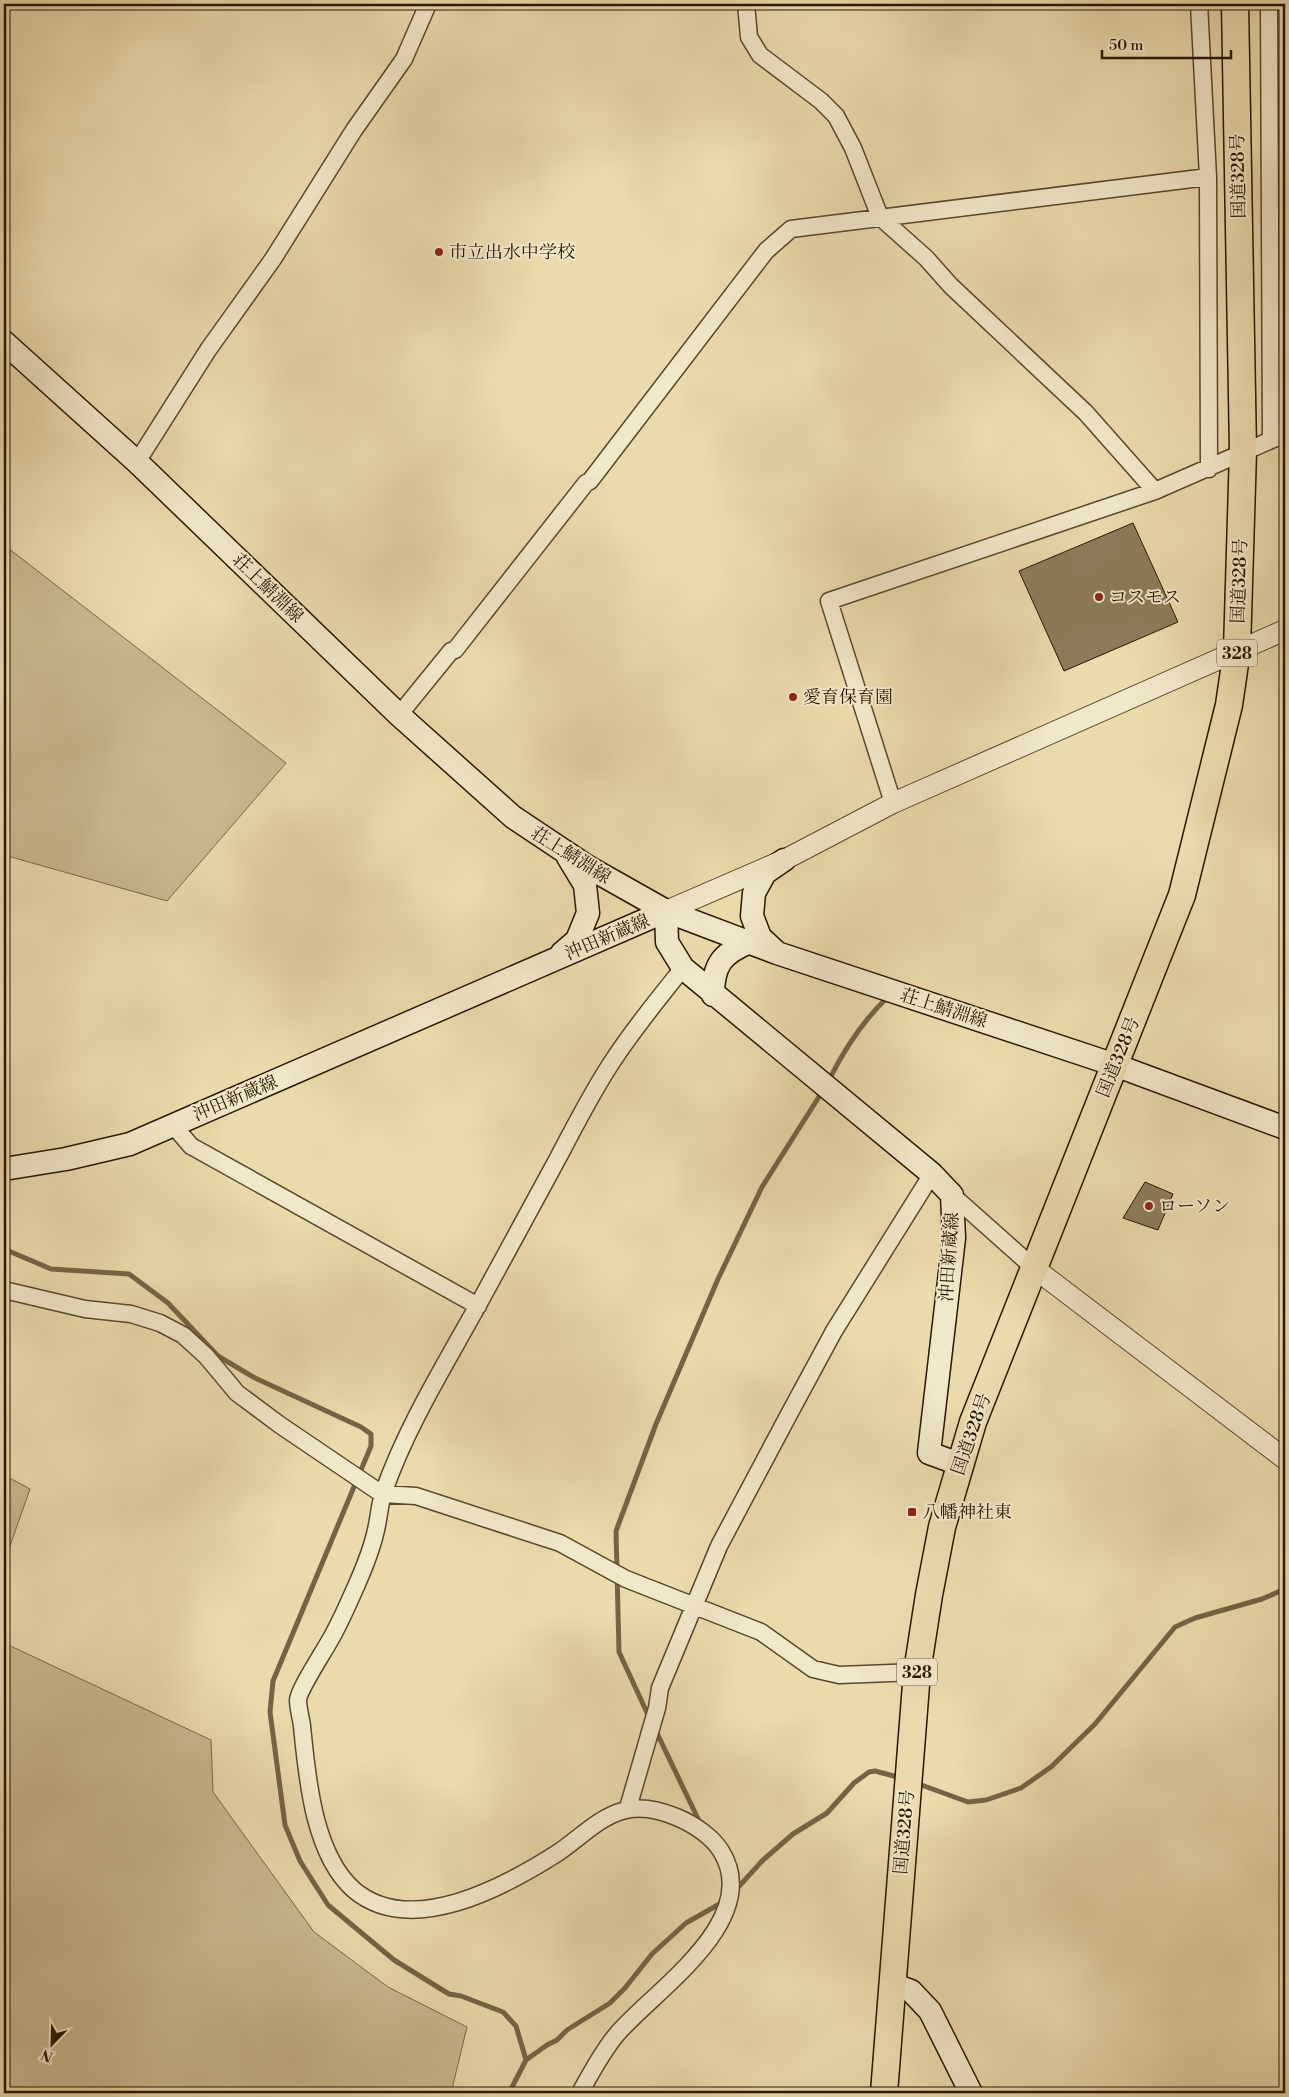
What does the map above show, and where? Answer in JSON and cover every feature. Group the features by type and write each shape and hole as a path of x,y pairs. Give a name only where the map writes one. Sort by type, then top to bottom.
{"highway":[{"name":"国道328号","path":"884,2093 917,1672 942,1527 972,1422 1182,895 1229,705 1237,650 1244,452 1235,4"}],"main road":[{"name":"荘上鯖淵線","path":"4,342 137,462 400,715 513,817 564,851 666,911 777,953 1115,1065 1285,1128"},
{"path":"556,959 577,940 588,913 585,885 564,851"},
{"path":"777,953 760,937 752,916 754,893 765,873 784,860"},
{"name":"沖田新蔵線","path":"4,1169 97,1153 130,1144 666,911 667,942 683,968 713,995 932,1174 952,1195 954,1238 930,1453 959,1464"},
{"path":"713,995 713,978 725,956 731,949 750,942"},
{"path":"892,1984 911,1991 930,2011 971,2093"}],"street":[{"path":"137,462 208,350 273,259 354,130 404,59 428,4"},
{"path":"746,4 749,37 760,54 821,101 836,116 853,148 880,217 926,258 951,286 1086,413 1155,491"},
{"path":"1199,4 1208,177 1209,468"},
{"path":"893,804 829,602 1155,491 1278,437 1269,4"},
{"path":"400,715 451,651 455,650 586,483 596,473 766,251 791,228 1208,177"},
{"path":"666,911 784,860 893,804 1285,630"},
{"path":"580,2093 604,2050 619,2031 675,1979 714,1934 727,1912 729,1872 722,1852 706,1833 678,1816 628,1808 608,1817 560,1852 510,1881 466,1899 427,1909 404,1911 382,1905 353,1889 338,1870 329,1854 317,1821 298,1698 336,1631 359,1578 375,1536 382,1494 423,1403 478,1306 592,1094 635,1028 683,968"},
{"path":"173,1125 191,1146 478,1306"},
{"path":"628,1808 657,1708 660,1688 719,1546 829,1340 932,1174"},
{"path":"952,1195 1034,1268 1285,1459"},
{"path":"4,1290 85,1309 131,1314 160,1323 175,1331 206,1356 237,1393 382,1494 416,1496 533,1532 560,1543 626,1579 761,1632 813,1669 839,1674 917,1672"}],"shaded area":[{"path":"4,545 286,763 167,901 4,855"},
{"path":"4,1475 30,1489 4,1563"},
{"path":"4,1643 211,1740 213,1792 314,1932 388,1987 467,2027 451,2093 4,2093"}],"building":[{"name":"コスモス","path":"1133,523 1178,622 1064,671 1019,571"},
{"name":"ローソン","path":"1145,1182 1173,1194 1158,1230 1123,1218"}],"waterway":[{"path":"829,1080 855,1035 889,996"},
{"path":"649,1717 619,1652 616,1531 656,1424 718,1279 762,1187 822,1092"},
{"path":"4,1249 51,1269 129,1274 168,1303 218,1356 255,1378 361,1427 371,1434 371,1446 273,1681 270,1712 285,1825 300,1861 328,1905 394,1960 449,1994 461,1996 503,2012 516,2026 526,2060"},
{"path":"916,1783 968,1802 986,1800 1021,1788 1051,1767 1095,1724 1175,1627 1195,1618 1262,1599 1285,1589"},
{"path":"655,1729 701,1825"},
{"path":"733,1893 763,1860 793,1834 827,1813 854,1783 869,1772 875,1771 901,1778"},
{"path":"509,2093 526,2060 557,2040 567,2030 610,2003 625,1988 652,1954 686,1923 723,1902"}],"place":[{"name":"市立出水中学校","path":"439,252"},
{"name":"コスモス","path":"1099,597"},
{"name":"愛育保育園","path":"793,697"},
{"name":"ローソン","path":"1149,1206"},
{"name":"八幡神社東","path":"912,1512"}]}
